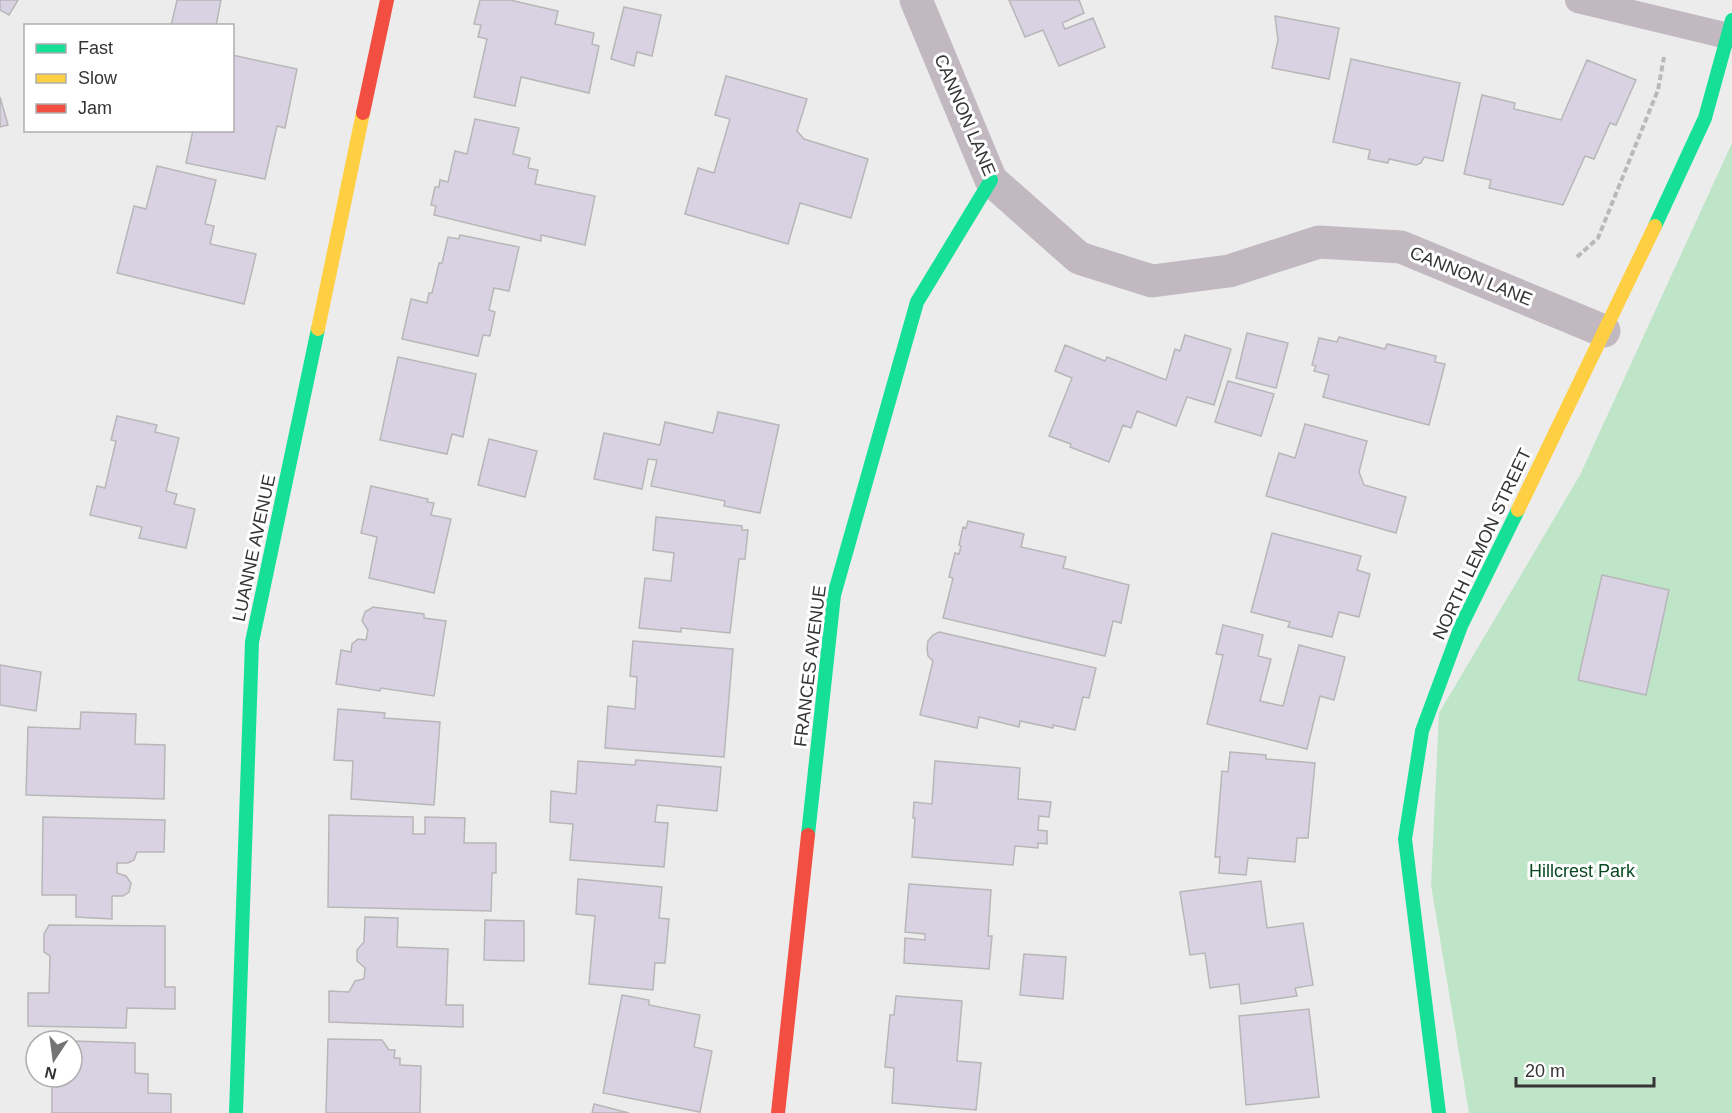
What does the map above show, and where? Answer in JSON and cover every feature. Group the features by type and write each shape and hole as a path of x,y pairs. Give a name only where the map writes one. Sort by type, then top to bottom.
{"street":[{"name":"LUANNE AVENUE","path":"236,1113 252,642 387,0"},
{"name":"CANNON LANE","path":"916,0 991,180 1079,258 1152,281 1229,271 1319,242 1401,247 1604,331"},
{"name":"NORTH LEMON STREET","path":"1439,1113 1405,839 1422,731 1461,626 1705,118 1726,63 1730,28"},
{"name":"FRANCES AVENUE","path":"778,1113 834,595 917,302 991,180"}],"lane":[{"path":"1578,0 1671,22 1730,28"}],"path":[{"path":"1577,257 1598,238 1658,90 1671,22"}],"green space":[{"name":"Hillcrest Park","path":"1732,143 1732,1113 1469,1113 1431,885 1439,713 1580,475"}],"building":[{"path":"0,0 18,0 9,15 0,10"},
{"path":"177,0 221,0 216,24 171,24"},
{"path":"480,0 510,0 558,11 555,24 594,33 592,44 599,46 589,93 521,77 515,106 474,97 487,39 478,37 481,25 474,24"},
{"path":"1009,0 1079,0 1084,13 1062,23 1065,29 1093,18 1105,47 1059,66 1043,30 1025,37"},
{"path":"624,7 661,15 652,56 637,52 634,66 611,59"},
{"path":"1275,16 1339,28 1329,79 1272,68 1278,40"},
{"path":"234,55 297,69 285,128 277,126 265,179 186,163 193,132 234,132"},
{"path":"1351,59 1460,83 1443,161 1424,157 1421,163 1416,165 1389,159 1388,163 1368,159 1370,150 1333,142"},
{"path":"1587,60 1636,80 1616,125 1610,123 1594,159 1585,156 1563,205 1489,188 1491,180 1464,174 1482,95 1515,103 1514,109 1561,120"},
{"path":"726,76 807,99 797,131 804,139 868,159 851,218 800,203 788,244 685,214 698,168 714,173 730,119 715,115"},
{"path":"0,97 8,125 0,127"},
{"path":"475,119 519,128 513,154 530,158 528,168 538,170 535,184 595,196 585,245 541,235 541,241 434,215 436,206 431,205 435,187 439,187 440,180 448,182 455,151 467,154"},
{"path":"157,166 216,180 205,224 214,226 210,244 256,254 244,304 117,273 134,206 146,209"},
{"path":"460,235 519,247 509,291 494,288 489,310 495,312 490,336 483,335 478,356 402,339 411,299 427,303 429,293 432,293 439,263 442,263 448,237 459,239"},
{"path":"1247,333 1288,343 1276,388 1236,378"},
{"path":"1185,335 1231,349 1214,405 1187,397 1176,426 1137,411 1131,428 1123,425 1109,462 1049,436 1072,378 1055,371 1065,345 1105,361 1107,357 1166,380 1175,349 1180,351"},
{"path":"1339,337 1385,349 1387,344 1436,356 1435,362 1445,364 1429,425 1323,397 1329,375 1314,371 1316,366 1312,365 1319,338 1337,342"},
{"path":"398,357 476,374 463,437 452,434 447,454 380,440"},
{"path":"1228,381 1274,394 1261,436 1215,422"},
{"path":"718,412 779,425 760,513 724,506 725,501 651,486 657,460 648,459 642,489 594,479 604,433 660,445 665,422 713,433"},
{"path":"117,416 157,425 155,432 179,438 166,491 177,494 174,504 195,509 186,548 139,538 142,527 90,515 97,486 105,488 116,441 111,440"},
{"path":"1305,424 1367,441 1359,472 1364,485 1406,497 1396,533 1266,496 1279,453 1295,458"},
{"path":"489,439 537,451 525,497 478,485"},
{"path":"371,486 428,499 427,502 434,503 431,515 451,519 434,593 369,578 377,537 361,533"},
{"path":"656,517 742,526 742,530 748,530 745,559 739,559 730,633 681,628 681,632 639,628 645,578 671,581 674,553 653,550"},
{"path":"968,521 1024,534 1021,547 1066,557 1063,568 1129,585 1121,623 1113,621 1105,656 943,618 953,578 949,577 955,553 959,554 963,527 966,528"},
{"path":"1272,533 1361,556 1357,570 1370,574 1359,617 1339,612 1332,637 1288,627 1290,622 1251,612"},
{"path":"1602,575 1669,590 1646,695 1578,680"},
{"path":"373,607 424,614 424,618 446,621 434,696 336,684 341,650 351,652 352,644 358,639 366,640 368,630 362,621 365,612"},
{"path":"1223,625 1263,635 1258,656 1271,659 1260,701 1283,706 1299,645 1345,657 1334,700 1320,696 1307,749 1207,724 1223,655 1216,654"},
{"path":"939,632 1096,668 1089,698 1083,697 1075,730 1020,721 1019,727 979,717 977,728 920,715 933,661 928,656 928,641"},
{"path":"633,641 733,649 724,757 605,748 608,706 635,709 637,677 630,676"},
{"path":"0,665 41,672 36,711 0,705"},
{"path":"338,709 385,713 384,718 440,722 434,805 351,799 353,761 334,760"},
{"path":"81,712 136,714 135,744 165,745 164,799 26,795 28,727 80,729"},
{"path":"1230,752 1266,755 1266,759 1315,763 1308,838 1297,838 1295,862 1248,858 1246,875 1219,873 1220,857 1215,857 1222,771 1228,772"},
{"path":"636,760 721,767 717,811 657,805 655,822 668,823 664,867 570,860 573,824 550,822 551,791 576,794 578,761 635,765"},
{"path":"935,761 1020,768 1018,799 1051,802 1049,817 1039,816 1038,830 1047,831 1047,844 1038,843 1038,848 1015,846 1013,865 912,857 914,802 932,804"},
{"path":"329,815 413,817 413,834 425,834 425,817 465,818 464,843 496,843 496,873 492,873 491,911 328,907"},
{"path":"43,817 165,820 164,852 137,852 134,860 128,863 117,863 117,873 126,876 131,883 129,892 123,896 112,896 112,919 76,917 76,895 42,895"},
{"path":"578,879 662,887 659,918 669,919 665,963 655,963 653,990 589,984 595,916 576,914"},
{"path":"1261,881 1267,928 1303,923 1313,985 1295,988 1297,996 1241,1004 1239,984 1210,988 1205,953 1190,955 1180,892"},
{"path":"909,884 991,890 988,936 992,936 989,969 904,963 905,938 925,940 925,934 905,932"},
{"path":"365,917 398,918 397,947 448,949 446,1005 463,1005 463,1027 329,1022 329,991 349,992 355,981 364,979 365,968 357,961 357,950 364,942"},
{"path":"485,920 524,921 524,961 484,960"},
{"path":"49,925 165,926 165,987 175,987 175,1009 127,1008 126,1028 28,1026 28,993 49,993 50,956 44,952 44,934"},
{"path":"1024,954 1066,957 1063,999 1020,995"},
{"path":"622,995 649,1000 649,1005 700,1015 694,1047 712,1051 700,1112 603,1093"},
{"path":"896,996 962,1001 957,1061 981,1063 976,1110 892,1103 894,1068 885,1067 890,1015 894,1015"},
{"path":"1309,1009 1319,1097 1246,1105 1239,1016"},
{"path":"328,1039 382,1040 389,1050 395,1050 394,1058 400,1058 400,1065 421,1066 420,1113 326,1113"},
{"path":"84,1041 135,1043 135,1073 148,1074 148,1093 171,1094 171,1113 52,1113 52,1089 84,1089"},
{"path":"594,1104 629,1113 592,1113"}],"traffic: fast":[{"path":"1655,226 1705,118 1732,20"},
{"path":"808,835 834,595 917,302 991,180"},
{"path":"236,1113 252,642 318,329"},
{"path":"1439,1113 1405,839 1422,731 1461,626 1518,510"}],"traffic: slow":[{"path":"318,329 363,113"},
{"path":"1518,510 1655,226"}],"traffic: jam":[{"path":"363,113 387,0"},
{"path":"778,1113 808,835"}]}
